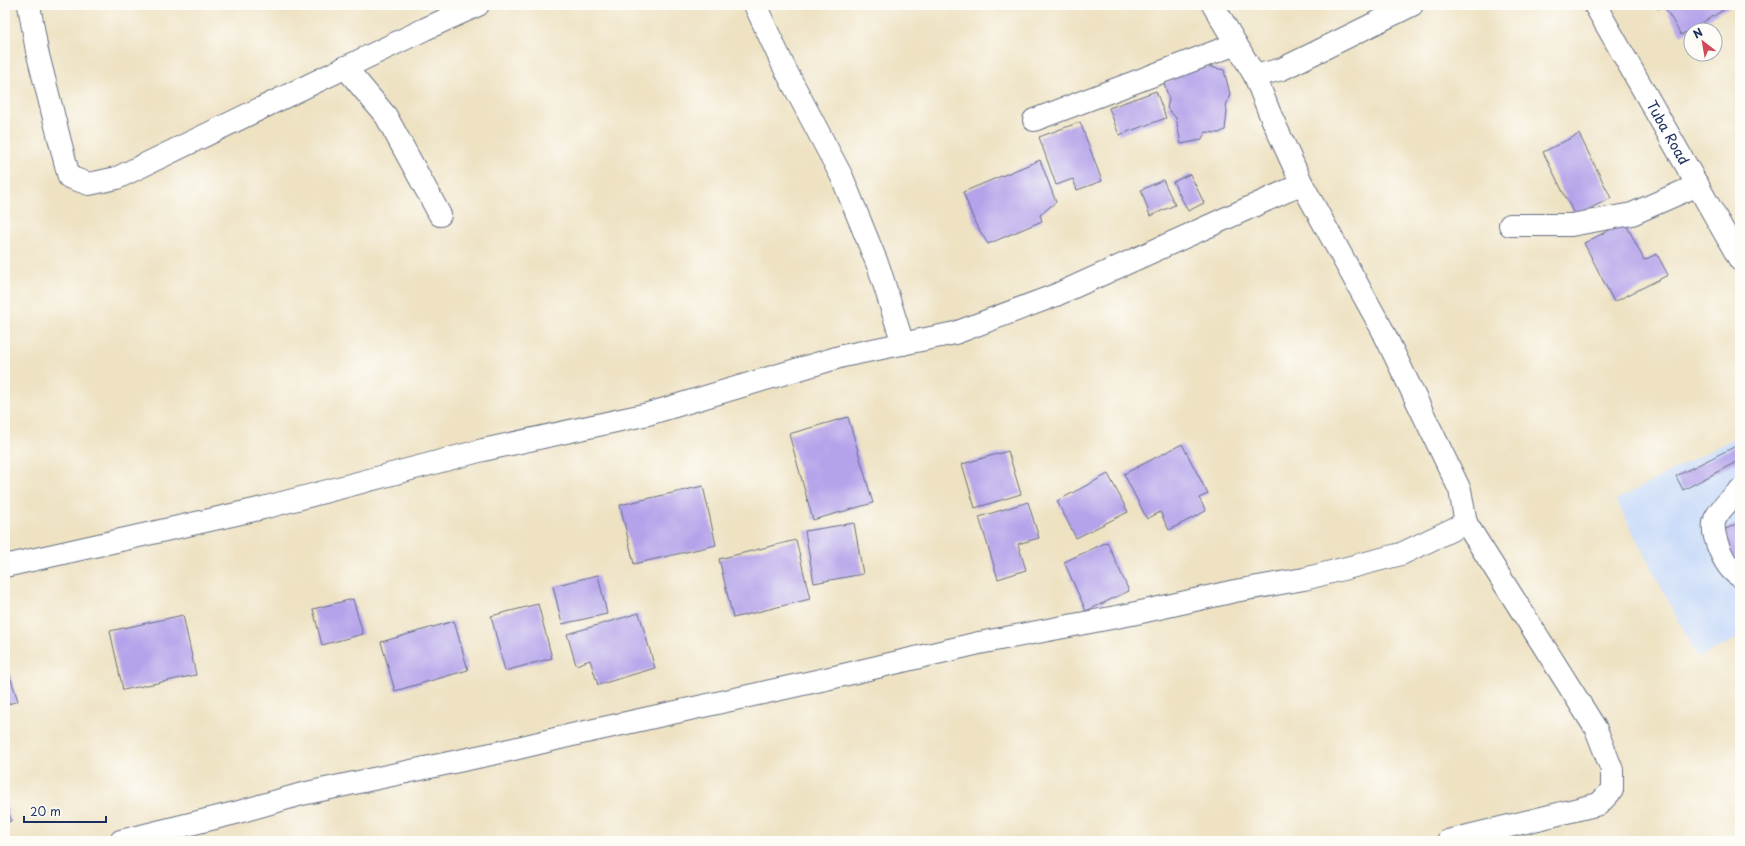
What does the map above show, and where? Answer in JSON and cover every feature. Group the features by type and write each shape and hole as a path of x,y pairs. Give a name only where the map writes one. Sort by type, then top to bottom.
{"street":[{"path":"29,5 37,50 69,178 89,184 117,178 478,5"},
{"path":"755,5 784,67 842,177 879,268 903,344"},
{"path":"1213,5 1255,76 1270,114 1302,184 1382,329 1460,490 1466,523 1596,729 1612,770 1612,790 1599,804 1448,841"},
{"path":"1255,76 1282,69 1412,5"},
{"name":"Tuba Road","path":"1594,5 1740,260"},
{"path":"1034,120 1236,44"},
{"path":"344,68 386,116 440,215"},
{"path":"5,566 263,508 483,450 648,414 843,356 955,333 1056,295 1302,184"},
{"path":"1510,225 1572,225 1632,214 1698,185"},
{"path":"1740,490 1729,500 1715,519 1713,530 1724,559 1730,569 1740,576"},
{"path":"122,841 235,813 302,794 501,752 979,643 1132,614 1235,591 1304,579 1401,554 1466,523"}],"shaded area":[{"path":"1740,435 1740,637 1698,658 1616,500"}],"building":[{"path":"1656,5 1732,5 1703,22 1683,22 1683,34 1681,35 1664,6 1658,9"},
{"path":"1197,64 1224,70 1230,94 1226,106 1227,111 1225,130 1219,133 1206,132 1201,140 1181,144 1176,118 1167,108 1169,99 1164,83 1172,80 1181,67"},
{"path":"1156,91 1166,118 1119,135 1109,108"},
{"path":"1080,122 1102,181 1077,190 1073,179 1056,185 1039,137"},
{"path":"1579,134 1611,198 1575,216 1543,152"},
{"path":"1040,160 1056,202 1040,215 1042,221 988,244 975,223 963,192"},
{"path":"1190,174 1204,203 1188,211 1173,182"},
{"path":"1163,180 1175,205 1150,216 1141,190"},
{"path":"1625,222 1644,260 1657,254 1668,275 1614,302 1584,243"},
{"path":"848,417 873,503 813,520 789,434"},
{"path":"1182,444 1208,494 1199,498 1206,511 1169,530 1160,512 1147,519 1124,474"},
{"path":"1740,444 1740,460 1683,490 1676,476"},
{"path":"1008,451 1021,494 975,508 962,464"},
{"path":"1108,474 1128,512 1076,538 1057,501"},
{"path":"703,486 716,545 634,564 620,505"},
{"path":"1028,502 1039,538 1018,544 1026,570 998,579 979,517"},
{"path":"1740,522 1740,555 1733,559 1720,532"},
{"path":"854,523 863,574 814,583 805,531"},
{"path":"796,540 810,599 733,618 719,559"},
{"path":"1107,542 1129,591 1086,611 1064,562"},
{"path":"598,575 607,614 562,624 553,586"},
{"path":"353,599 363,634 322,645 313,609"},
{"path":"538,604 552,658 505,671 491,616"},
{"path":"639,613 655,668 598,685 590,660 576,665 567,634"},
{"path":"183,615 196,675 123,690 110,631"},
{"path":"454,621 468,670 395,691 381,642"},
{"path":"5,660 18,701 5,705"},
{"path":"5,800 11,821 5,823"}]}
